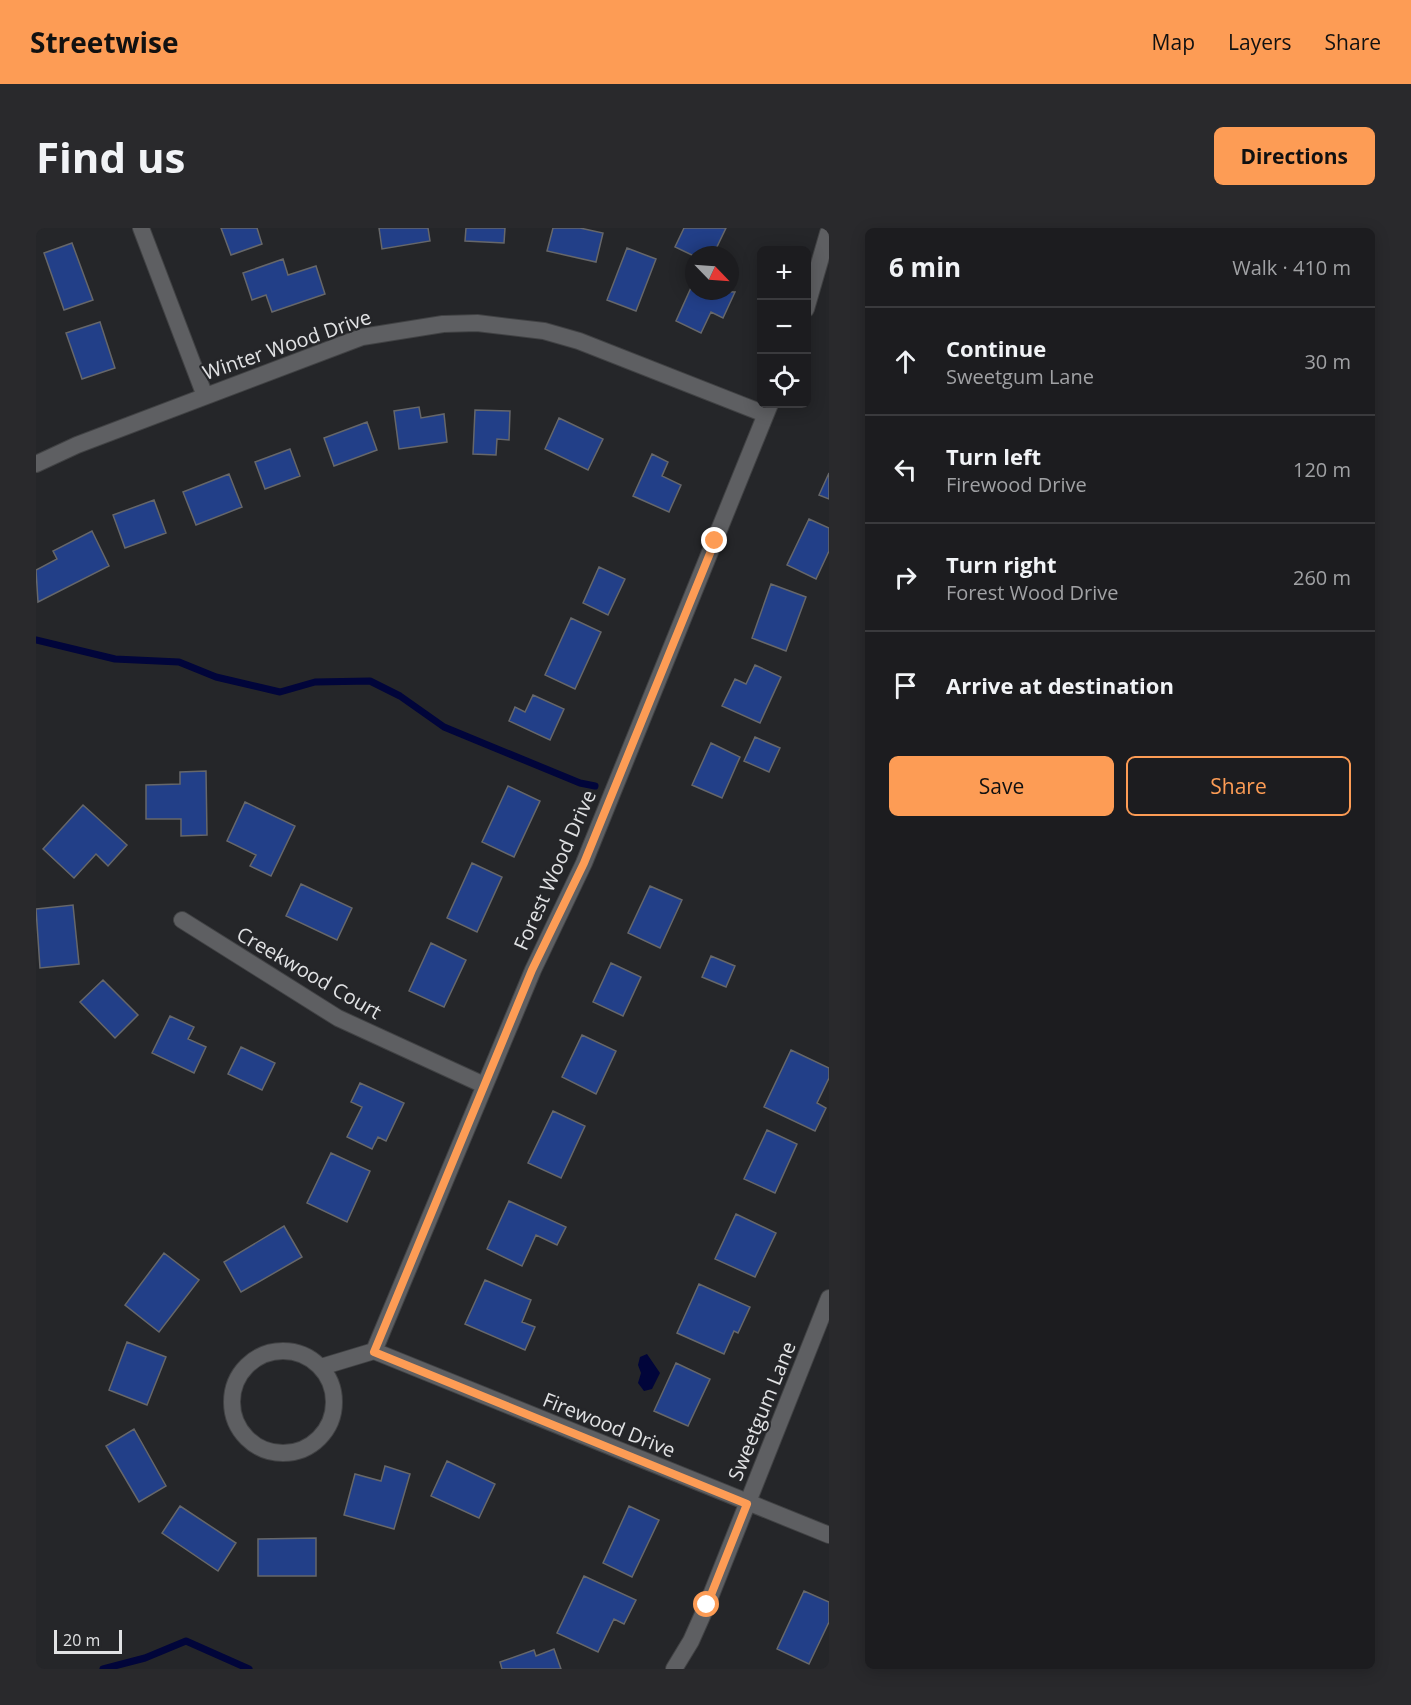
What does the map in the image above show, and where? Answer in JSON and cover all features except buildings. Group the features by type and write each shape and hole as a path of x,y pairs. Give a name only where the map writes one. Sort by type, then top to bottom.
{"street":[{"path":"141,228 205,396"},
{"path":"809,300 828,233"},
{"name":"Winter Wood Drive","path":"36,465 76,445 362,338 443,324 477,323 544,331 579,341 768,409"},
{"name":"Forest Wood Drive","path":"374,1352 532,970 584,863 768,409"},
{"name":"Creekwood Court","path":"182,920 338,1018 484,1085"},
{"name":"Sweetgum Lane","path":"674,1669 691,1641 829,1298"},
{"path":"280,1350 306,1356 321,1367 331,1387 333,1410 325,1430 313,1443 285,1453 269,1451 255,1445 245,1437 233,1416 231,1401 238,1376 248,1364 267,1353 280,1350"},
{"path":"321,1367 374,1352"},
{"name":"Firewood Drive","path":"374,1352 747,1504 829,1535"}],"shaded area":[{"path":"647,1354 660,1373 652,1389 644,1391 638,1383 641,1373 638,1365 640,1357"}],"waterway":[{"path":"36,640 115,659 179,662 216,677 280,692 315,682 370,681 400,696 444,727 580,783 595,786"},
{"path":"103,1669 145,1658 186,1641 249,1669"}],"route":[{"path":"707,1605 747,1504 374,1352 532,970 584,863 715,541"}]}
